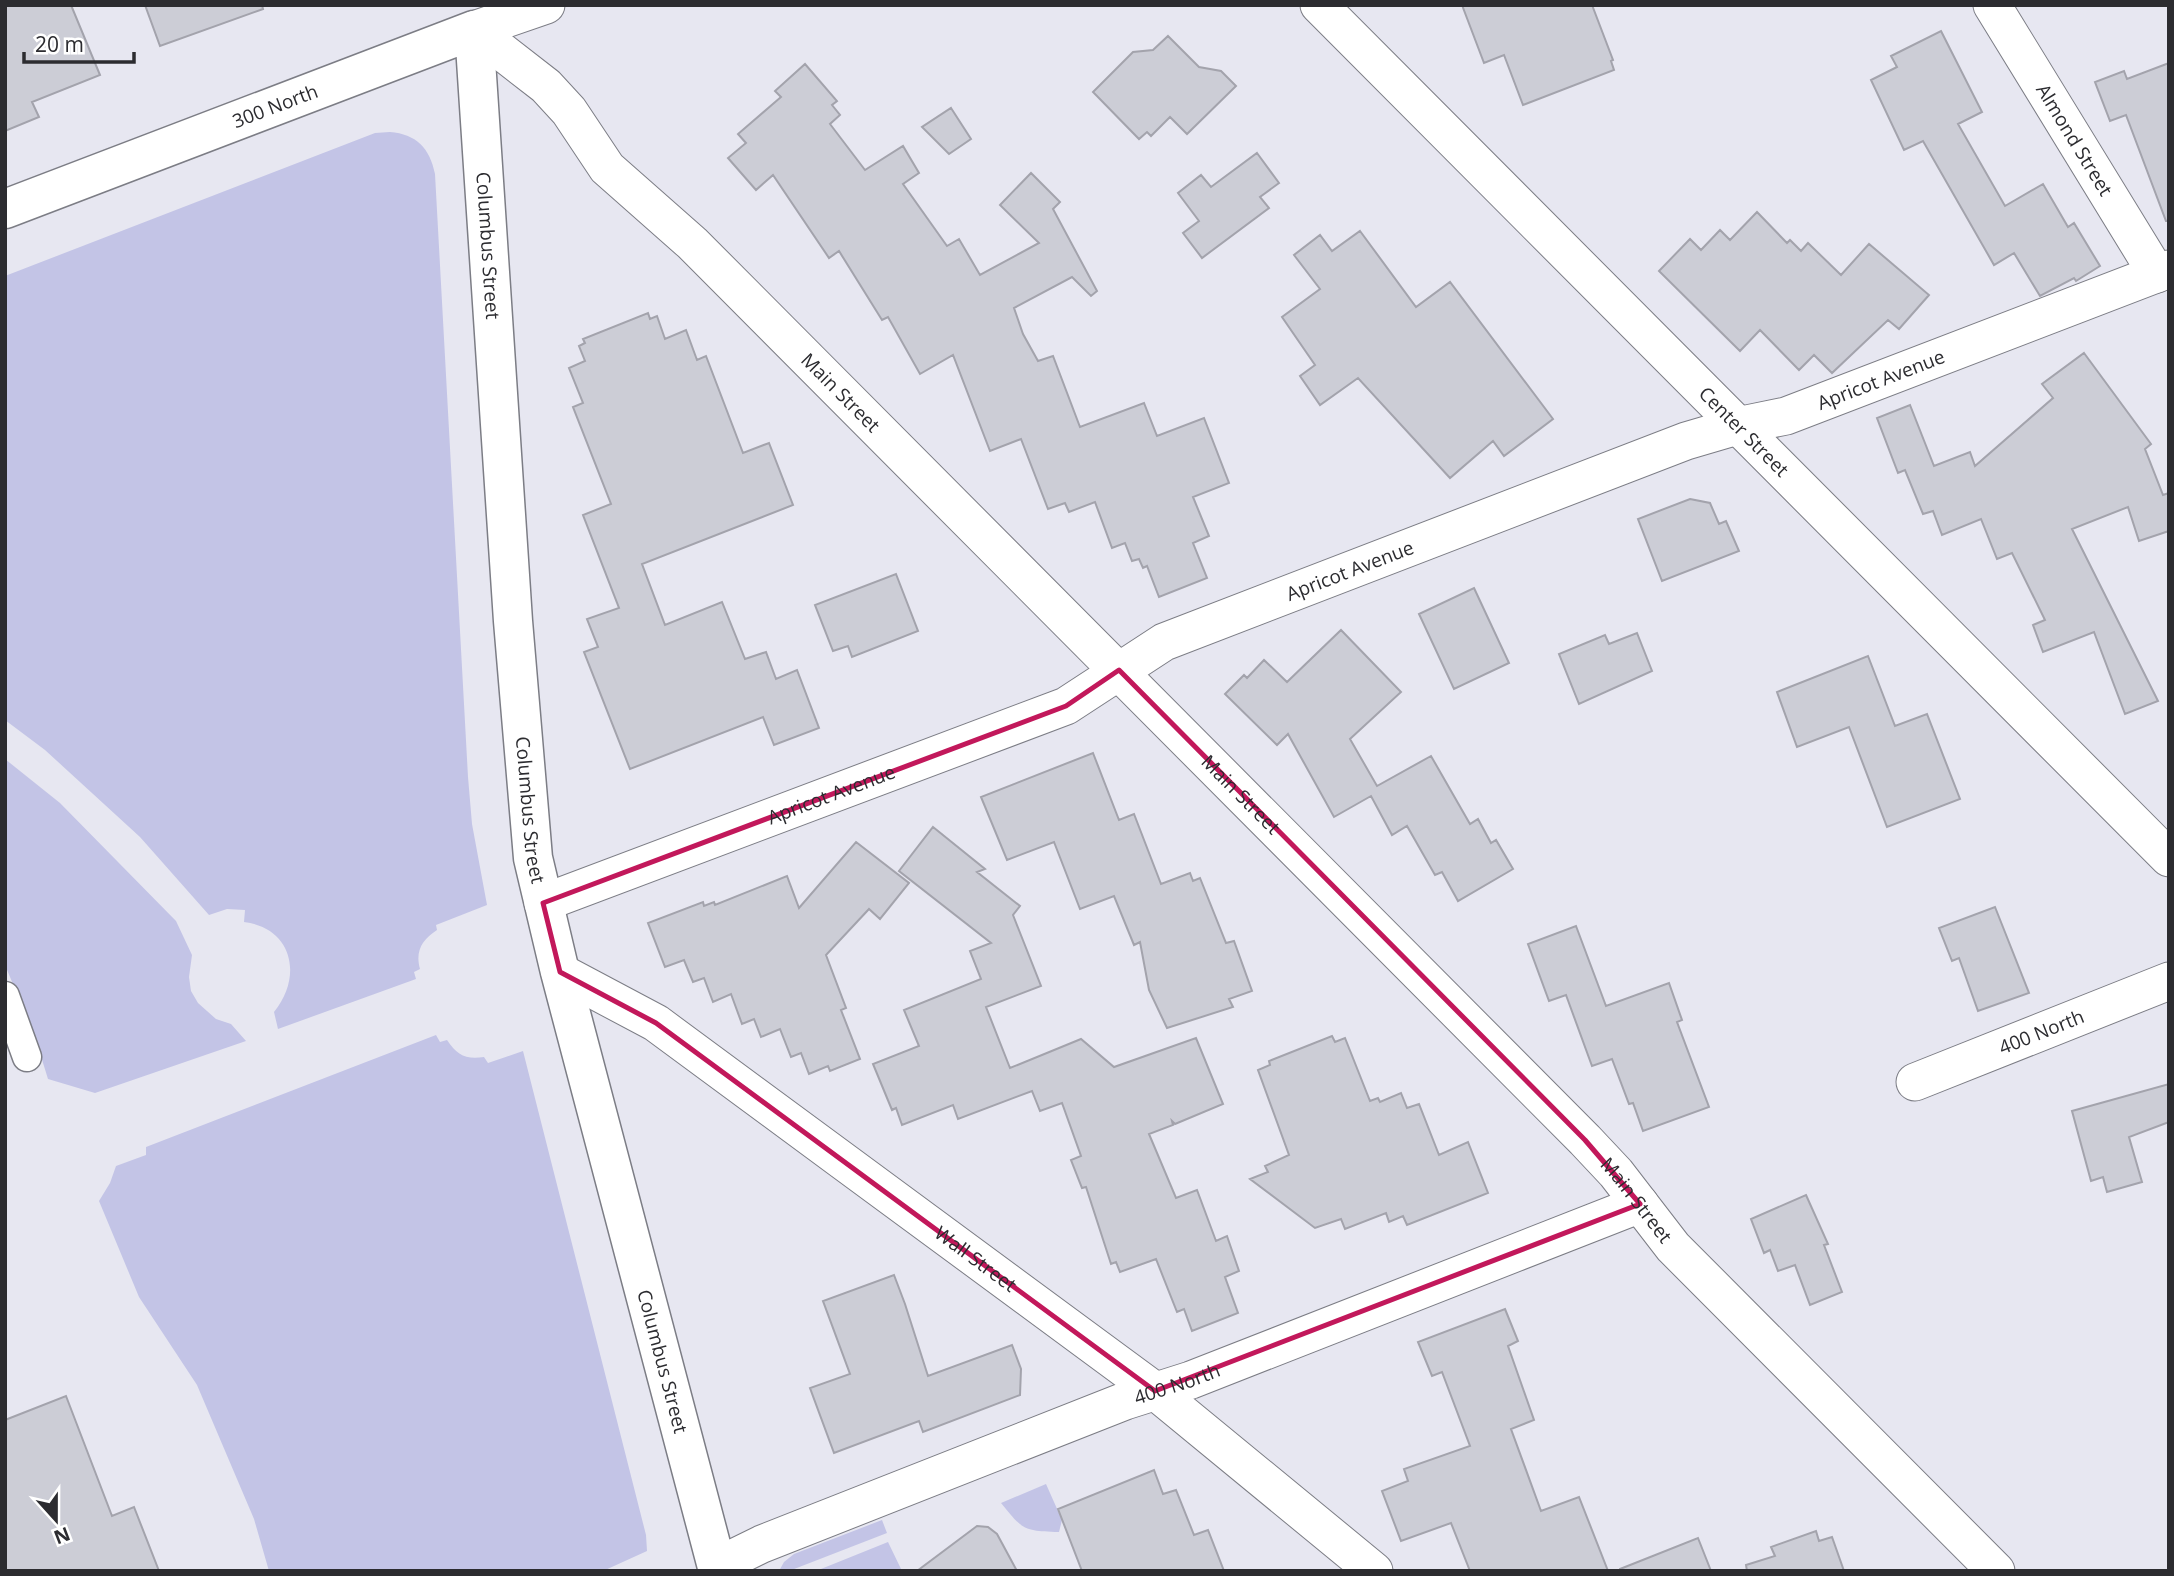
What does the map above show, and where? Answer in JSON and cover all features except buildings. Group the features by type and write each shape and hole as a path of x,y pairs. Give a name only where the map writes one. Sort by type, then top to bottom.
{"main road":[{"name":"300 North","path":"5,209 474,30"},
{"name":"Columbus Street","path":"474,30 513,621 533,858 560,972 717,1569"}],"street":[{"name":"300 North","path":"474,30 546,5"},
{"name":"Center Street","path":"1319,5 2169,858"},
{"name":"Almond Street","path":"1992,5 2163,271"},
{"name":"Main Street","path":"474,30 546,86 569,111 607,168 692,243 1585,1140 1616,1173 1673,1247 1996,1571"},
{"name":"Apricot Avenue","path":"543,903 1066,706 1164,642 1686,441 1737,426 1786,416 2163,271"},
{"name":"Wall Street","path":"560,972 656,1023 1155,1391 1374,1571"},
{"name":"400 North","path":"1915,1082 2169,981"},
{"path":"5,996 27,1057"},
{"name":"400 North","path":"717,1569 762,1544 1125,1401 1191,1380 1640,1204"}],"highlighted area":[{"path":"1119,670 1585,1140 1640,1204 1155,1391 656,1023 560,972 543,903 1066,706"}],"shaded area":[{"path":"390,132 407,136 420,144 430,157 435,174 468,777 472,824 487,905 436,925 437,930 427,938 419,951 420,969 414,972 416,979 278,1029 274,1012 283,998 290,970 283,944 261,926 244,922 245,910 227,909 209,915 140,837 45,750 5,720 5,276 375,133"},
{"path":"5,759 60,803 176,921 192,955 189,977 191,991 198,1003 216,1019 231,1024 246,1041 95,1093 48,1079 35,1037 5,965"},
{"path":"436,1035 440,1042 447,1040 462,1055 484,1057 488,1063 523,1051 646,1535 647,1551 603,1571 269,1571 254,1519 197,1385 139,1297 99,1201 116,1166 146,1155 146,1147"},
{"path":"1046,1484 1062,1520 1059,1532 1025,1527 1014,1519 1001,1503"},
{"path":"882,1520 887,1533 789,1571 779,1571 784,1562 794,1554"},
{"path":"888,1542 902,1571 816,1571"}]}
